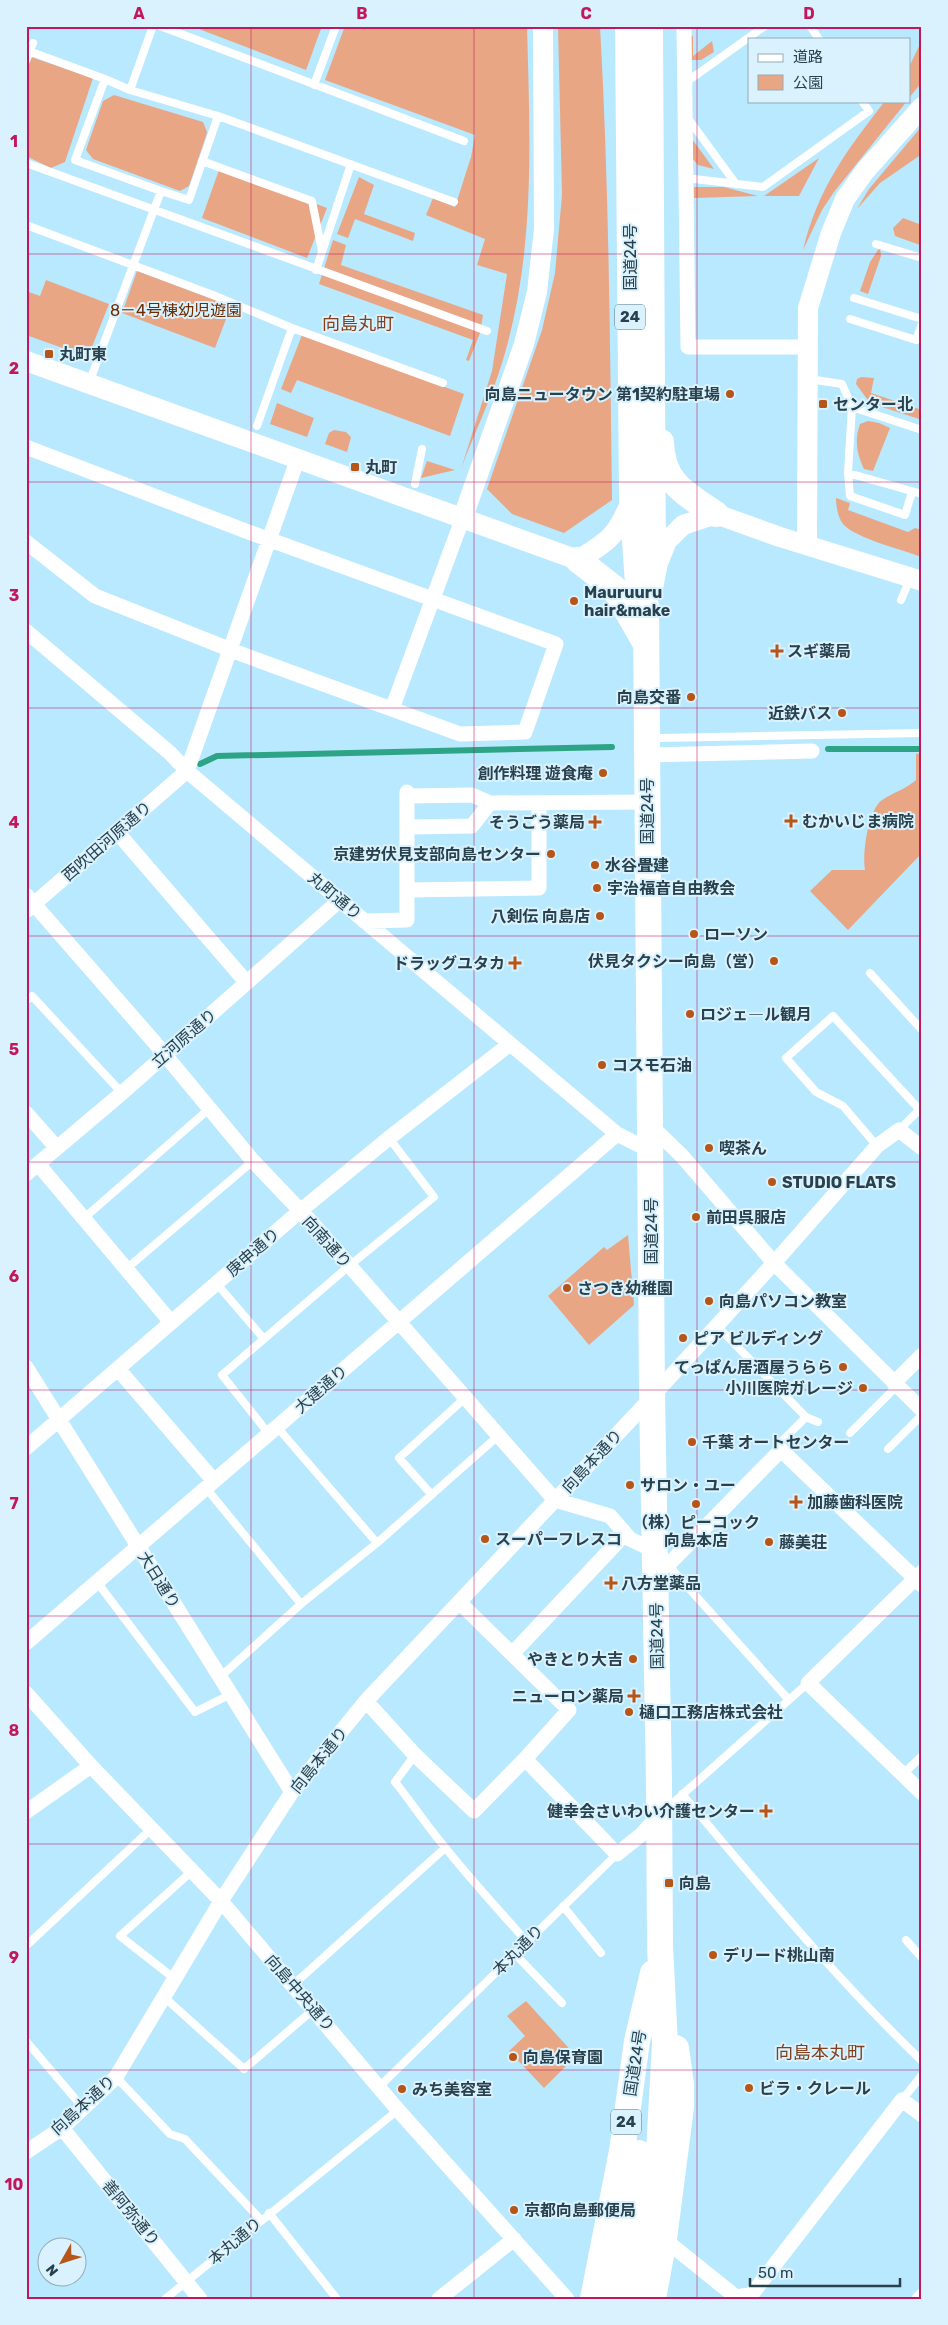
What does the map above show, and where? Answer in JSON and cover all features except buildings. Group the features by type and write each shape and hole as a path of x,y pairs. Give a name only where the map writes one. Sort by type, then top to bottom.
{"highway":[{"name":"国道24号","path":"628,26 632,499 638,583 650,597"},
{"name":"国道24号","path":"632,2299 659,2152 665,2044 660,1946 658,1816 659,1561 652,1395 647,802 654,747 646,644 650,597 650,26"},
{"name":"24","path":"651,284 658,316 661,447 666,468 680,491 716,514"},
{"name":"24","path":"578,560 614,588 646,644"},
{"name":"国道24号","path":"653,2299 664,2239 681,2107 681,2084 660,1946"},
{"name":"国道24号","path":"593,2299 622,2151 637,2041 660,1946"},
{"name":"国道24号","path":"611,2299 630,2217 644,2123 660,1946"}],"street":[{"path":"392,709 462,520 524,344 537,292 544,229 543,26"},
{"path":"684,26 688,347 808,347"},
{"path":"807,545 808,308 831,233 845,199 865,171 922,107"},
{"path":"26,361 298,458 462,520 578,560 606,543 620,527 632,499"},
{"path":"26,447 269,540 556,644 525,732 460,734 230,650 95,596 26,542"},
{"path":"187,771 298,458"},
{"path":"650,597 658,563 667,541 683,525 716,514 916,579"},
{"name":"丸町通り","path":"27,633 170,753 187,771 617,1134 651,1151"},
{"path":"654,747 812,752"},
{"name":"西吹田河原通り","path":"29,903 117,832 187,771"},
{"path":"364,921 407,920 407,794 472,795 490,803 647,802"},
{"path":"408,827 472,826 490,803"},
{"path":"407,890 539,888 539,803"},
{"path":"117,832 247,983"},
{"name":"立河原通り","path":"32,1169 122,1093 340,900"},
{"name":"向南通り","path":"29,903 165,1055 253,1161 349,1266 555,1500"},
{"name":"庚申通り","path":"26,1448 300,1211 389,1138 510,1044"},
{"path":"26,1113 57,1148"},
{"path":"650,1125 682,1156 774,1263 922,1410"},
{"path":"899,1130 922,1148"},
{"name":"向島本通り","path":"27,2150 62,2128 116,2077 222,1901 292,1792 366,1701 716,1326 877,1146 899,1130"},
{"name":"大建通り","path":"26,1643 617,1134"},
{"path":"32,1169 83,1218 170,1322"},
{"path":"896,1385 922,1355"},
{"name":"大日通り","path":"26,1367 292,1792"},
{"path":"118,1369 210,1485"},
{"path":"555,1500 610,1516 630,1539 659,1561 781,1450 920,1579 808,1683 922,1793"},
{"path":"512,1654 626,1534"},
{"path":"366,1701 416,1755 474,1811 525,1759 570,1710 459,1602"},
{"name":"向島中央通り","path":"26,1692 91,1766 222,1901 380,2086 398,2110 567,2299"},
{"path":"525,1759 617,1854"},
{"path":"26,1812 91,1766"},
{"name":"本丸通り","path":"617,1854 642,1834 658,1816"},
{"path":"664,2239 736,2297 752,2294 902,2100 922,2115"},
{"name":"善阿弥通り","path":"62,2128 200,2299"},
{"path":"439,2299 514,2239"},
{"path":"919,2299 922,2296"}],"lane":[{"path":"130,90 153,26"},
{"path":"160,26 464,141"},
{"path":"314,85 336,26"},
{"path":"810,26 818,38"},
{"path":"685,83 763,27"},
{"path":"26,61 30,48 130,90 218,116 454,202"},
{"path":"105,79 75,160 188,200 218,116"},
{"path":"686,178 763,187 869,111 863,102"},
{"path":"685,114 736,184"},
{"path":"202,161 312,201 322,251"},
{"path":"26,163 486,331"},
{"path":"316,270 351,164"},
{"path":"90,383 161,191"},
{"path":"26,225 134,264 292,328 443,383"},
{"path":"876,244 922,258"},
{"path":"854,298 922,320"},
{"path":"850,319 916,340 922,324"},
{"path":"257,426 292,328"},
{"path":"808,379 842,384 852,407 848,473 850,496 905,515 912,492"},
{"path":"852,407 922,430"},
{"path":"415,484 422,449"},
{"path":"848,473 922,494"},
{"path":"901,600 916,579"},
{"path":"654,747 922,733"},
{"path":"870,973 922,1030"},
{"path":"26,1001 32,996 122,1093"},
{"path":"877,1146 843,1106 816,1092 786,1058 833,1016 921,1108 899,1130"},
{"path":"83,1218 209,1109"},
{"path":"377,1543 222,1375 349,1266 434,1197 389,1138"},
{"path":"126,1269 253,1161"},
{"path":"217,1284 264,1339"},
{"path":"716,1326 806,1417 818,1422"},
{"path":"850,1433 896,1385"},
{"path":"431,1494 399,1458 465,1398"},
{"path":"888,1450 922,1414"},
{"path":"781,1450 780,1443 806,1417"},
{"path":"220,1677 301,1604 377,1543 498,1436"},
{"path":"210,1485 301,1604"},
{"path":"659,1561 789,1700"},
{"path":"97,1582 195,1712 231,1694"},
{"path":"658,1816 808,1683"},
{"path":"416,1755 395,1782 445,1848 527,1942"},
{"path":"903,1774 922,1756"},
{"path":"682,1794 755,1880 873,2013 922,2061"},
{"path":"26,1946 152,1829"},
{"path":"293,1985 445,1848"},
{"name":"本丸通り","path":"380,2086 617,1854"},
{"path":"175,1978 120,1936 192,1871"},
{"path":"563,1906 601,1953"},
{"path":"906,1940 922,1958"},
{"path":"515,1954 562,2003"},
{"path":"164,1998 244,2069 314,2009"},
{"path":"26,2041 84,2108"},
{"path":"902,2100 922,2075"},
{"path":"116,2077 170,2134 185,2139 261,2220"},
{"name":"本丸通り","path":"165,2299 398,2110"},
{"path":"269,2213 337,2299"}],"green space":[{"path":"191,26 322,26 306,70"},
{"path":"345,26 444,26 449,28 450,26 527,26 529,154 526,238 521,280 513,322 502,363 461,469 492,371 507,274 477,265 485,239 426,215 433,198 455,207 471,157 475,135 325,80"},
{"path":"558,26 600,26 610,322 612,500 564,533 512,514 487,489 542,330 555,273 562,195"},
{"path":"689,35 693,36 693,56 712,41 714,52 701,60 691,60"},
{"path":"922,40 922,82 910,97 910,65"},
{"path":"31,57 93,78 65,162 51,168 26,156 26,70"},
{"path":"114,95 203,122 207,132 189,186 180,191 93,159 86,150 103,101"},
{"path":"884,102 906,102 834,192 822,210 803,250 817,207 835,171 858,136"},
{"path":"922,126 922,154 880,183 857,209 869,189"},
{"path":"692,139 714,169 698,165 691,157"},
{"path":"819,158 799,196 764,196"},
{"path":"220,167 327,208 307,258 202,218"},
{"path":"359,177 374,185 364,214 415,233 413,241 355,219 348,238 337,234"},
{"path":"694,187 724,187 758,196 694,198"},
{"path":"903,218 922,225 920,245 895,236 893,228"},
{"path":"333,240 346,245 341,265 483,315 480,333 469,361 466,360 473,340 319,284"},
{"path":"880,247 881,256 868,294 860,291 870,262"},
{"name":"8－4号棟幼児遊園","path":"137,271 231,306 215,348 122,313"},
{"path":"46,280 109,304 88,357 26,335 26,291 40,296"},
{"path":"302,335 464,394 450,436 297,380 291,393 281,389"},
{"path":"861,377 874,378 871,393 922,410 922,420 870,403 856,384 857,379"},
{"path":"277,403 314,418 307,437 270,424"},
{"path":"868,421 890,428 873,471 864,469 857,447 860,424"},
{"path":"334,430 346,432 351,437 347,452 325,444 329,433"},
{"path":"427,461 455,470 421,478"},
{"path":"836,498 850,503 848,510 908,532 915,528 922,530 922,557 868,539 849,529 840,519"},
{"path":"922,753 922,853 848,930 810,891 832,870 865,870 865,843 873,813 882,800 916,780 916,754"},
{"path":"628,1235 634,1305 589,1345 548,1296 604,1247 607,1250"},
{"path":"526,2001 576,2056 544,2088 509,2051 525,2036 507,2016"}],"waterway":[{"path":"200,764 217,756 612,747"},
{"path":"828,749 922,749"}],"place":[{"name":"丸町東","path":"49,354"},
{"name":"向島ニュータウン 第1契約駐車場","path":"730,394"},
{"name":"センター北","path":"823,404"},
{"name":"丸町","path":"355,467"},
{"name":"Mauruuru hair&make","path":"574,601"},
{"name":"スギ薬局","path":"777,651"},
{"name":"向島交番","path":"691,697"},
{"name":"近鉄バス","path":"842,713"},
{"name":"創作料理 遊食庵","path":"603,773"},
{"name":"むかいじま病院","path":"791,821"},
{"name":"そうごう薬局","path":"595,822"},
{"name":"京建労伏見支部向島センター","path":"551,854"},
{"name":"水谷畳建","path":"595,865"},
{"name":"宇治福音自由教会","path":"597,888"},
{"name":"八剣伝 向島店","path":"600,916"},
{"name":"ローソン","path":"694,934"},
{"name":"伏見タクシー向島（営）","path":"774,961"},
{"name":"ドラッグユタカ","path":"515,963"},
{"name":"ロジェ―ル観月","path":"690,1014"},
{"name":"コスモ石油","path":"602,1065"},
{"name":"喫茶ん","path":"709,1148"},
{"name":"STUDIO FLATS","path":"772,1182"},
{"name":"前田呉服店","path":"696,1217"},
{"name":"さつき幼稚園","path":"567,1288"},
{"name":"向島パソコン教室","path":"709,1301"},
{"name":"ピア ビルディング","path":"683,1338"},
{"name":"てっぱん居酒屋うらら","path":"843,1367"},
{"name":"小川医院ガレージ","path":"863,1388"},
{"name":"千葉 オートセンター","path":"692,1442"},
{"name":"サロン・ユー","path":"630,1485"},
{"name":"加藤歯科医院","path":"796,1502"},
{"name":"（株）ピーコック 向島本店","path":"696,1504"},
{"name":"スーパーフレスコ","path":"485,1539"},
{"name":"藤美荘","path":"769,1542"},
{"name":"八方堂薬品","path":"611,1583"},
{"name":"やきとり大吉","path":"633,1659"},
{"name":"ニューロン薬局","path":"634,1696"},
{"name":"樋口工務店株式会社","path":"629,1712"},
{"name":"健幸会さいわい介護センター","path":"766,1811"},
{"name":"向島","path":"669,1883"},
{"name":"デリード桃山南","path":"713,1955"},
{"name":"向島保育園","path":"513,2057"},
{"name":"ビラ・クレール","path":"749,2088"},
{"name":"みち美容室","path":"402,2089"},
{"name":"京都向島郵便局","path":"514,2210"}],"district":[{"name":"向島丸町","path":"358,324"},
{"name":"向島本丸町","path":"820,2053"}]}
